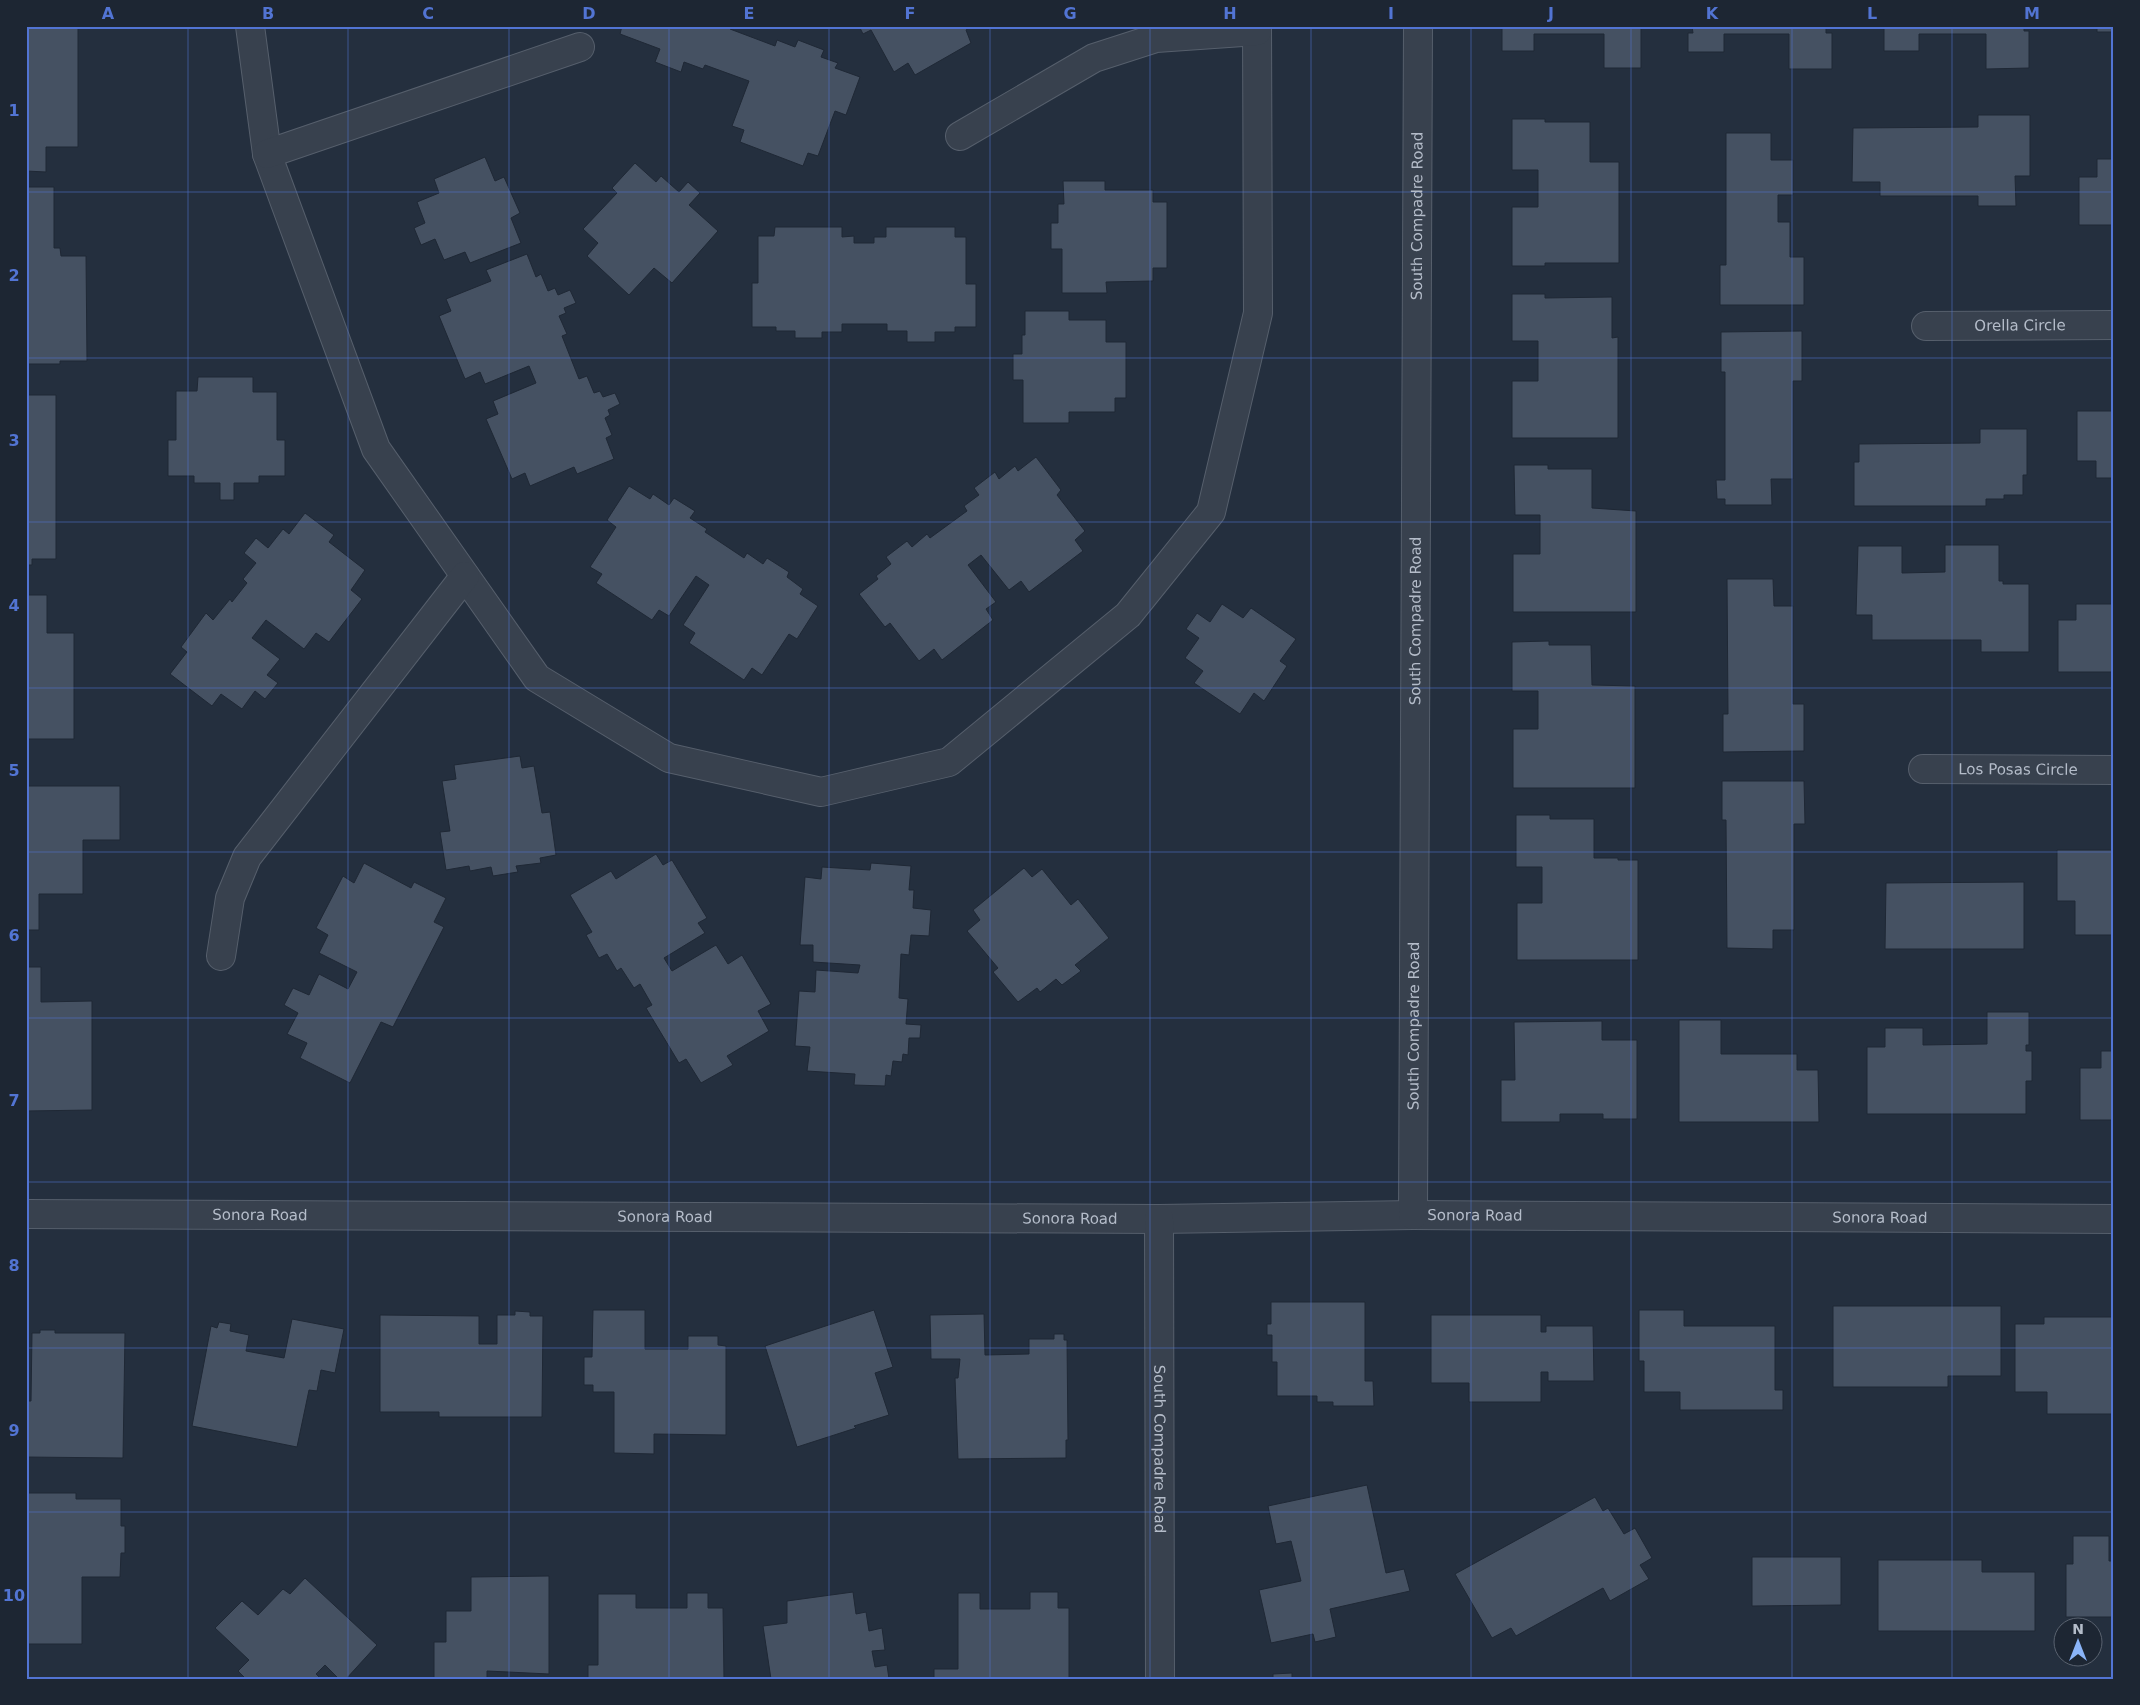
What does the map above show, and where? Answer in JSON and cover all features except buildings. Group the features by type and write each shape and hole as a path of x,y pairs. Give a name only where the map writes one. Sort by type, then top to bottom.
{"street":[{"path":"250,26 267,154 376,449 537,678 669,758 821,792 949,762 1128,615 1211,512 1258,313 1257,29 1156,38 1094,58 960,136"},
{"name":"South Compadre Road","path":"1413,1215 1418,26"},
{"path":"267,154 580,47"},
{"name":"Orella Circle","path":"1926,326 2114,325"},
{"path":"221,956 230,898 247,857 466,576"},
{"name":"Los Posas Circle","path":"1923,769 2114,770"},
{"name":"Sonora Road","path":"26,1214 1159,1219 1413,1215 2114,1219"},
{"name":"South Compadre Road","path":"1159,1219 1160,1679"}]}
